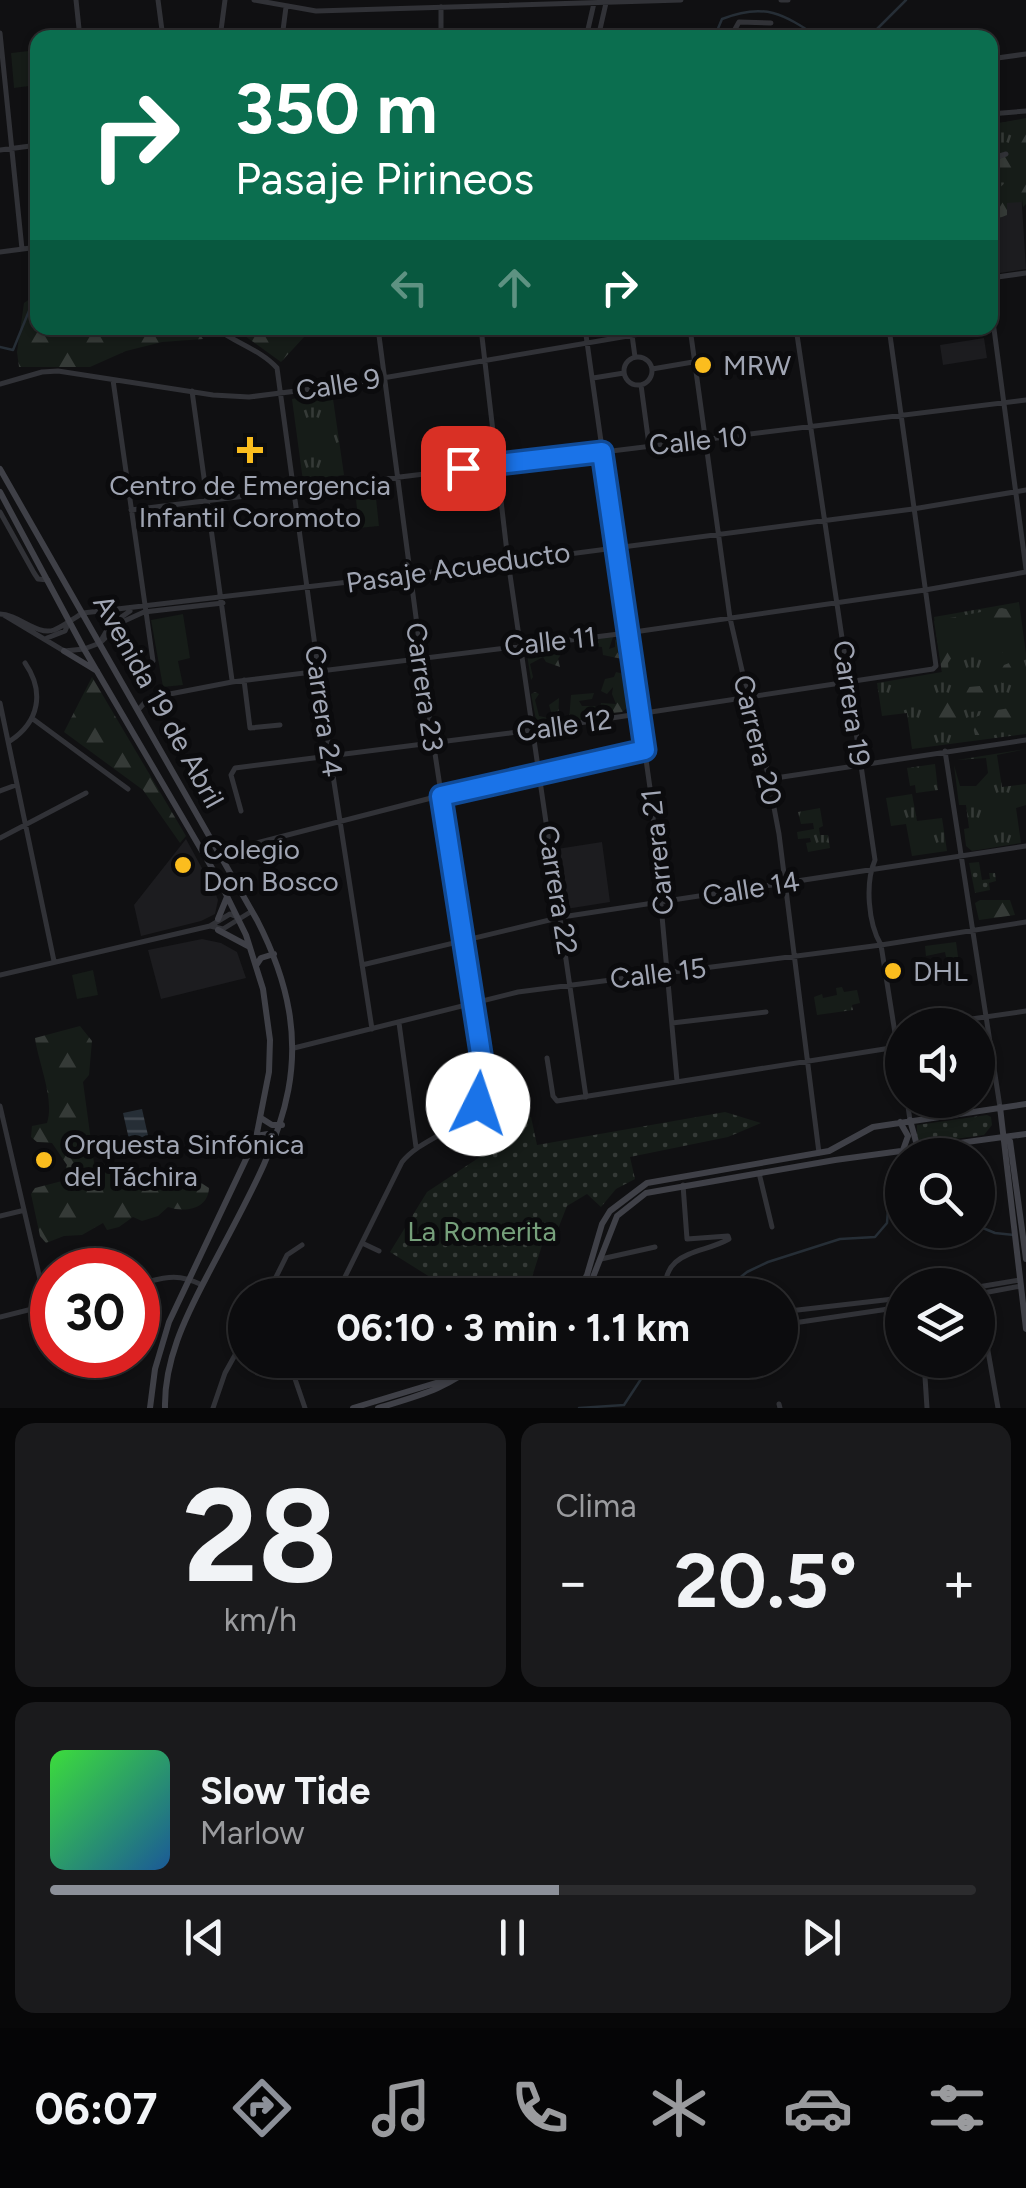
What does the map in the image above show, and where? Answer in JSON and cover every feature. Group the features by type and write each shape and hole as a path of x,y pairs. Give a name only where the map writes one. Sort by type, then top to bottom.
{"main road":[{"name":"Avenida 19 de Abril","path":"0,470 252,911 274,954 288,1000 294,1048 282,1124 202,1285 172,1357 165,1408"},
{"name":"Avenida 19 de Abril","path":"0,492 84,649 227,896 264,989 269,1072 256,1136 162,1343 150,1408"},
{"path":"92,662 100,642"},
{"path":"64,651 99,672"},
{"path":"218,919 227,896"},
{"path":"214,928 250,947"},
{"path":"257,964 260,958 274,954"},
{"path":"585,1278 602,1224 610,1211 638,1188 665,1177 819,1153 850,1142 869,1129 900,1122 1026,1104"},
{"path":"1000,1107 1026,1328"},
{"path":"260,1118 272,1126 282,1124"},
{"path":"910,1120 915,1138"},
{"path":"900,1122 907,1138"},
{"path":"256,1136 268,1134 276,1139"},
{"path":"995,1138 1026,1135"},
{"path":"1012,1154 1026,1135"},
{"path":"1004,1137 1010,1141 1026,1259"},
{"path":"593,1278 612,1226 634,1200 661,1188 885,1154"},
{"path":"354,1408 444,1378"},
{"path":"378,1408 440,1390 460,1378"}],"street":[{"path":"76,0 79,30"},
{"path":"158,0 161,30"},
{"path":"221,30 225,0"},
{"path":"254,0 316,11 441,7 449,3 682,0"},
{"path":"369,0 369,9"},
{"path":"600,30 606,1"},
{"path":"588,30 594,2"},
{"path":"441,7 441,30"},
{"path":"283,30 286,8"},
{"path":"736,30 743,21 771,23"},
{"path":"0,33 22,249"},
{"path":"998,58 1026,54"},
{"path":"998,114 1026,111"},
{"path":"0,150 30,146"},
{"path":"998,156 1006,154"},
{"path":"0,252 30,248"},
{"path":"998,277 1026,273"},
{"path":"225,335 273,363 281,393"},
{"name":"Carrera 23","path":"379,335 420,656 484,1084 478,1104 469,1116 443,1135 416,1147"},
{"name":"Carrera 22","path":"481,335 508,560 586,1096"},
{"name":"Carrera 21","path":"586,335 645,750 663,901 677,1081"},
{"name":"Calle 9","path":"0,384 58,371 250,397 626,335"},
{"path":"632,335 635,357"},
{"name":"Carrera 20","path":"691,335 730,618 769,778 786,882 819,1153"},
{"name":"Carrera 19","path":"797,335 875,860 868,879 875,931 882,945 893,1008"},
{"path":"890,335 925,590"},
{"path":"995,335 1026,570"},
{"path":"635,357 646,360 652,368 650,379 640,385 628,381 624,372 628,361 635,357"},
{"path":"652,368 695,362"},
{"path":"592,378 624,372"},
{"path":"113,380 153,661"},
{"path":"640,385 649,445"},
{"path":"192,391 232,682"},
{"name":"Carrera 24","path":"281,393 372,1029"},
{"name":"Calle 10","path":"131,510 1026,400"},
{"name":"Pasaje Acueducto","path":"44,638 65,631 69,621 83,614 222,601 1026,490"},
{"path":"0,512 38,579 50,580"},
{"name":"Calle 11","path":"138,710 149,698 244,680 837,603 1026,570"},
{"name":"Calle 12","path":"241,811 230,775 235,768 533,730 926,670 936,666 925,590"},
{"path":"100,642 110,625 132,609"},
{"path":"2,614 64,651 100,642 143,610"},
{"path":"2,614 10,614 44,631 69,621"},
{"path":"8,742 33,719 38,697 25,663"},
{"path":"244,680 250,728 280,725"},
{"path":"0,703 54,962"},
{"path":"33,719 128,789"},
{"path":"769,778 1026,740"},
{"path":"241,847 540,772 645,750"},
{"path":"945,751 985,1008"},
{"path":"1,762 12,758"},
{"path":"0,791 17,784"},
{"path":"0,838 86,792"},
{"name":"Calle 14","path":"362,965 562,916 1026,846"},
{"path":"0,975 234,924 252,911"},
{"path":"214,928 218,919 230,914 238,918"},
{"name":"Calle 15","path":"294,1048 572,984 882,945 1026,922"},
{"path":"672,1023 766,1012"},
{"path":"995,1017 1026,1012"},
{"path":"344,1278 402,1162 416,1147 398,1023"},
{"path":"547,1058 554,1100 885,1047"},
{"path":"995,1075 1000,1107"},
{"path":"0,1106 33,1248"},
{"path":"759,1173 772,1227"},
{"path":"667,1278 678,1260 730,1239 687,1239 684,1185"},
{"path":"0,1216 23,1210"},
{"path":"362,1243 379,1251"},
{"path":"276,1278 287,1255 302,1246"},
{"path":"600,1259 656,1246"},
{"path":"160,1279 174,1276 202,1285"},
{"path":"995,1287 1020,1283"},
{"path":"798,1310 885,1300"},
{"path":"812,1309 813,1322"},
{"path":"0,1317 30,1310"},
{"path":"798,1324 885,1310"},
{"path":"213,1408 228,1369"},
{"path":"295,1378 304,1408"},
{"path":"925,1378 927,1408"},
{"path":"993,1378 998,1408"}],"shaded area":[{"path":"1021,190 1026,269 1000,273 998,205"},
{"path":"984,338 987,358 943,365 940,345"},
{"name":"Colegio Don Bosco","path":"186,839 215,892 215,914 141,936 134,905"},
{"path":"602,842 610,902 566,909 557,849"},
{"name":"Colegio Don Bosco","path":"202,939 237,952 246,978 161,999 148,950"},
{"path":"142,1109 152,1153 133,1157 123,1113"}],"green space":[{"path":"30,51 30,86 14,88 11,53"},
{"path":"1026,118 1023,207 1021,190 998,205 998,123"},
{"path":"1026,119 1026,199 1022,195 1022,202 1007,203 1007,215 998,219 998,189 1010,178 998,169 998,159 1018,145 1012,127 998,131 998,123"},
{"path":"30,299 30,335 200,335 203,339 162,342 126,351 90,367 19,367 17,352 24,303"},
{"path":"244,335 310,335 281,362"},
{"path":"332,392 344,475 303,481 292,399"},
{"path":"376,498 379,526 359,528 356,500"},
{"path":"1019,602 1026,654 1026,734 912,749 907,713 882,716 877,683 942,672 934,617"},
{"path":"1002,608 1010,610 1014,619 1016,636 1012,651 1001,653 972,621 956,620 951,627 954,654 948,663 949,677 939,680 936,675 942,673 934,621"},
{"path":"183,614 190,658 178,661 183,685 163,687 151,620"},
{"path":"613,637 609,649 619,639 622,659 603,655 602,647 574,644 576,639"},
{"path":"561,643 560,667 543,657 530,664 531,680 526,648"},
{"path":"1009,663 1019,664 1022,677 1002,683 999,674"},
{"path":"616,672 624,674 627,708 601,714 600,718 569,721 571,695 594,693 592,699 579,701 582,706 595,706 599,713 601,703 616,704 613,687 607,694 601,691 605,679 614,677"},
{"path":"92,677 186,836 180,843 143,790 64,732"},
{"path":"980,686 986,697 982,711 968,712 969,687"},
{"path":"531,694 539,694 535,700 539,716 552,715 549,705 559,698 558,724 537,725"},
{"path":"947,697 956,705 959,728 936,732 931,702"},
{"path":"1023,706 1026,731 1006,726 986,735 975,735 976,717"},
{"path":"1026,749 997,755 1002,787 1026,784 1026,805 1016,808 1021,843 972,851 966,846 966,805 959,805 954,765 960,786 976,786 988,773 986,758 957,760"},
{"path":"935,764 938,790 916,793 915,785 910,786 907,768"},
{"path":"912,794 917,821 942,818 947,851 912,856 906,824 891,826 886,798"},
{"path":"820,808 820,835 828,835 830,848 808,852 806,843 811,842 810,838 798,839 797,832 814,829 813,823 801,824 798,812"},
{"path":"979,862 982,880 995,873 996,881 989,883 990,890 975,893 969,863"},
{"path":"1010,900 1015,915 979,920 975,903"},
{"path":"956,942 959,964 948,966 945,952 926,956 925,946"},
{"path":"93,970 98,995 77,999 72,975"},
{"path":"842,987 844,992 857,990 860,1003 852,1005 853,1010 817,1015 814,997 837,995 836,988"},
{"path":"80,1026 92,1041 89,1075 83,1082 94,1163 128,1166 144,1172 166,1167 189,1171 209,1188 208,1195 195,1208 168,1207 158,1216 142,1221 133,1217 107,1230 103,1223 82,1235 46,1243 40,1236 31,1194 35,1188 62,1181 67,1165 52,1143 37,1142 31,1137 32,1126 47,1123 49,1113 35,1038"},
{"name":"La Romerita","path":"725,1112 761,1123 728,1137 630,1157 635,1179 616,1189 601,1207 587,1194 567,1206 554,1239 544,1239 532,1278 431,1278 390,1252 427,1192 498,1145 499,1119 531,1117 537,1145"},
{"path":"991,1118 992,1125 984,1135 917,1138 917,1125"}],"waterway":[{"path":"876,30 906,0"},
{"path":"717,30 722,19 750,11 773,13 807,30"},
{"path":"0,347 13,350 30,308"},
{"path":"739,1278 768,1262 840,1239 875,1237 885,1225"},
{"path":"995,1233 1014,1235"},
{"path":"579,1408 624,1405 642,1378"}],"place":[{"name":"MRW","path":"703,365"},
{"name":"Centro de Emergencia Infantil Coromoto","path":"250,450"},
{"name":"Colegio Don Bosco","path":"183,865"},
{"name":"DHL","path":"893,971"},
{"name":"Orquesta Sinfónica del Táchira","path":"44,1160"}],"route":[{"path":"463,468 602,452 645,750 441,796 484,1073 484,1092 478,1104"}]}
